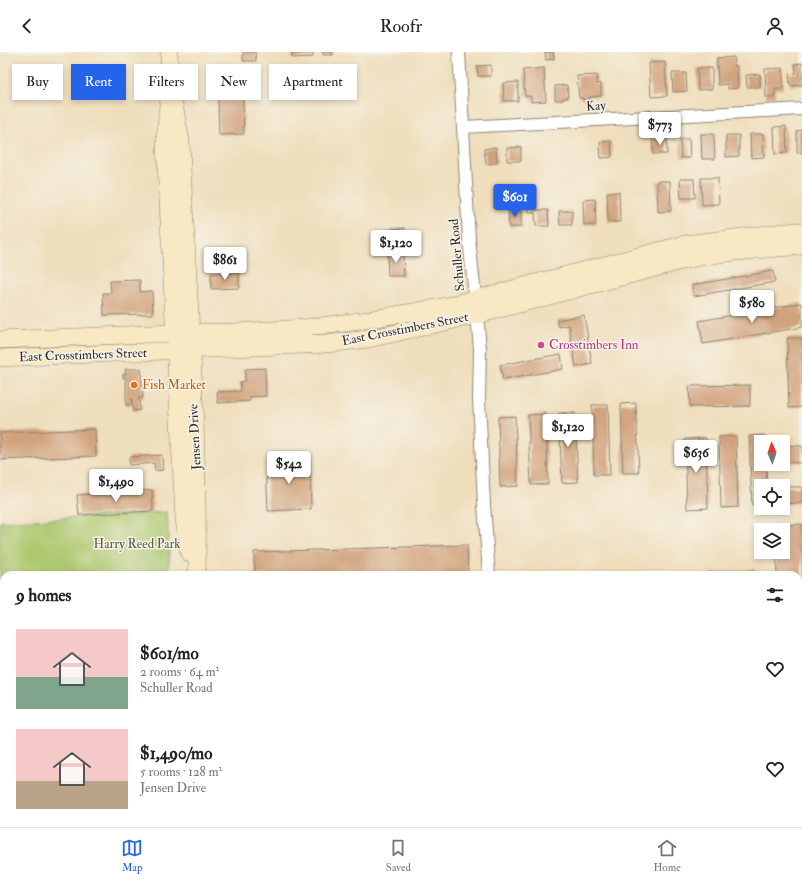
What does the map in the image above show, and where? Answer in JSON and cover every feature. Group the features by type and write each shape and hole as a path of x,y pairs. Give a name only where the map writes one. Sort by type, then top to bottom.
{"main road":[{"name":"Jensen Drive","path":"169,52 170,84 181,141 174,168 183,351 184,519 190,571"},
{"name":"East Crosstimbers Street","path":"0,358 326,344 363,340 476,307 625,268 791,242 802,231"},
{"name":"East Crosstimbers Street","path":"0,340 182,333 223,333 306,328 452,306 476,307"},
{"path":"363,340 364,320"},
{"name":"Jensen Drive","path":"183,351 197,462 197,571"}],"street":[{"name":"Schuller Road","path":"459,52 469,238 480,349 479,406 489,571"},
{"name":"Kay","path":"463,127 802,109"}],"green space":[{"name":"Harry Reed Park","path":"167,512 170,571 0,571 0,522"}],"building":[{"path":"243,52 255,52 256,61 243,61"},
{"path":"292,52 313,52 313,57 292,58"},
{"path":"323,52 332,52 333,55 323,55"},
{"path":"553,52 554,59 546,60 545,53"},
{"path":"734,57 735,66 737,66 738,88 728,89 728,84 718,85 717,58"},
{"path":"665,62 667,96 651,97 649,63"},
{"path":"802,63 802,85 790,86 789,74 796,73 795,64"},
{"path":"491,65 491,76 478,76 477,66"},
{"path":"544,68 546,101 531,102 531,96 525,96 523,70"},
{"path":"697,68 712,68 712,89 698,90"},
{"path":"783,68 783,89 775,89 775,97 766,97 765,69"},
{"path":"672,73 686,73 687,91 673,92"},
{"path":"760,74 760,87 747,87 746,75"},
{"path":"597,75 597,84 601,83 601,96 589,97 590,100 583,100 583,98 579,98 577,76"},
{"path":"518,82 518,101 504,101 503,83"},
{"path":"567,85 568,98 563,98 563,100 555,100 555,86"},
{"path":"218,100 243,100 244,134 219,135"},
{"path":"786,126 787,153 775,154 774,127"},
{"path":"802,130 802,153 797,153 797,131"},
{"path":"701,134 714,134 715,159 702,159"},
{"path":"750,134 763,134 764,157 751,158"},
{"path":"726,135 739,135 739,156 726,157"},
{"path":"667,137 667,154 653,154 652,138"},
{"path":"680,139 689,139 690,158 681,158"},
{"path":"611,141 612,157 601,158 600,142"},
{"path":"496,147 497,163 486,164 484,149"},
{"path":"521,147 521,161 507,161 507,148"},
{"path":"701,178 718,178 719,204 702,205"},
{"path":"680,179 694,179 695,198 681,198"},
{"path":"657,181 670,181 671,211 658,212"},
{"path":"607,192 619,192 620,222 608,222"},
{"path":"595,199 596,225 584,225 583,200"},
{"path":"529,202 535,202 535,210 548,210 549,226 536,226 535,213 529,213"},
{"path":"508,210 521,210 521,227 509,227"},
{"path":"559,211 572,211 572,225 560,225"},
{"path":"405,228 405,243 392,243 391,229"},
{"path":"387,253 403,253 404,276 388,276"},
{"path":"773,271 775,282 694,296 692,285"},
{"path":"239,273 239,288 211,289 211,274"},
{"path":"140,280 140,292 152,291 153,314 104,315 103,293 111,293 110,281"},
{"path":"802,303 802,327 703,344 699,321"},
{"path":"584,315 592,364 576,367 569,325 559,327 557,320"},
{"path":"787,338 802,338 802,407 789,408"},
{"path":"561,354 563,369 503,380 500,365"},
{"path":"265,368 266,396 250,397 250,401 218,403 217,392 241,391 240,382 245,381 245,369"},
{"name":"Fish Market","path":"125,369 141,369 143,398 139,398 140,410 133,411 132,399 131,405 126,405 126,378 123,378 123,374 126,374"},
{"path":"750,385 750,406 690,407 689,386"},
{"path":"636,403 639,473 623,473 621,404"},
{"path":"592,405 608,405 610,475 594,475"},
{"path":"559,413 575,413 578,482 562,483"},
{"path":"546,414 548,484 531,485 528,415"},
{"path":"515,416 518,486 500,487 498,417"},
{"path":"95,429 96,456 0,460 0,433"},
{"path":"736,436 738,507 721,508 719,437"},
{"path":"749,436 754,436 754,471 766,471 767,479 754,479 754,506 752,506"},
{"path":"706,438 708,508 687,509 685,439"},
{"path":"790,445 802,446 802,463 790,462"},
{"path":"162,455 163,470 155,471 154,463 129,465 129,457"},
{"path":"310,460 311,509 268,511 266,462"},
{"path":"790,487 802,487 802,503 790,504"},
{"path":"152,490 153,511 79,515 77,495"},
{"path":"802,524 802,571 777,571 776,559 790,559 790,525"},
{"path":"467,545 468,571 255,571 254,552"}],"place":[{"name":"Crosstimbers Inn","path":"541,345"},
{"name":"Fish Market","path":"134,385"}]}
